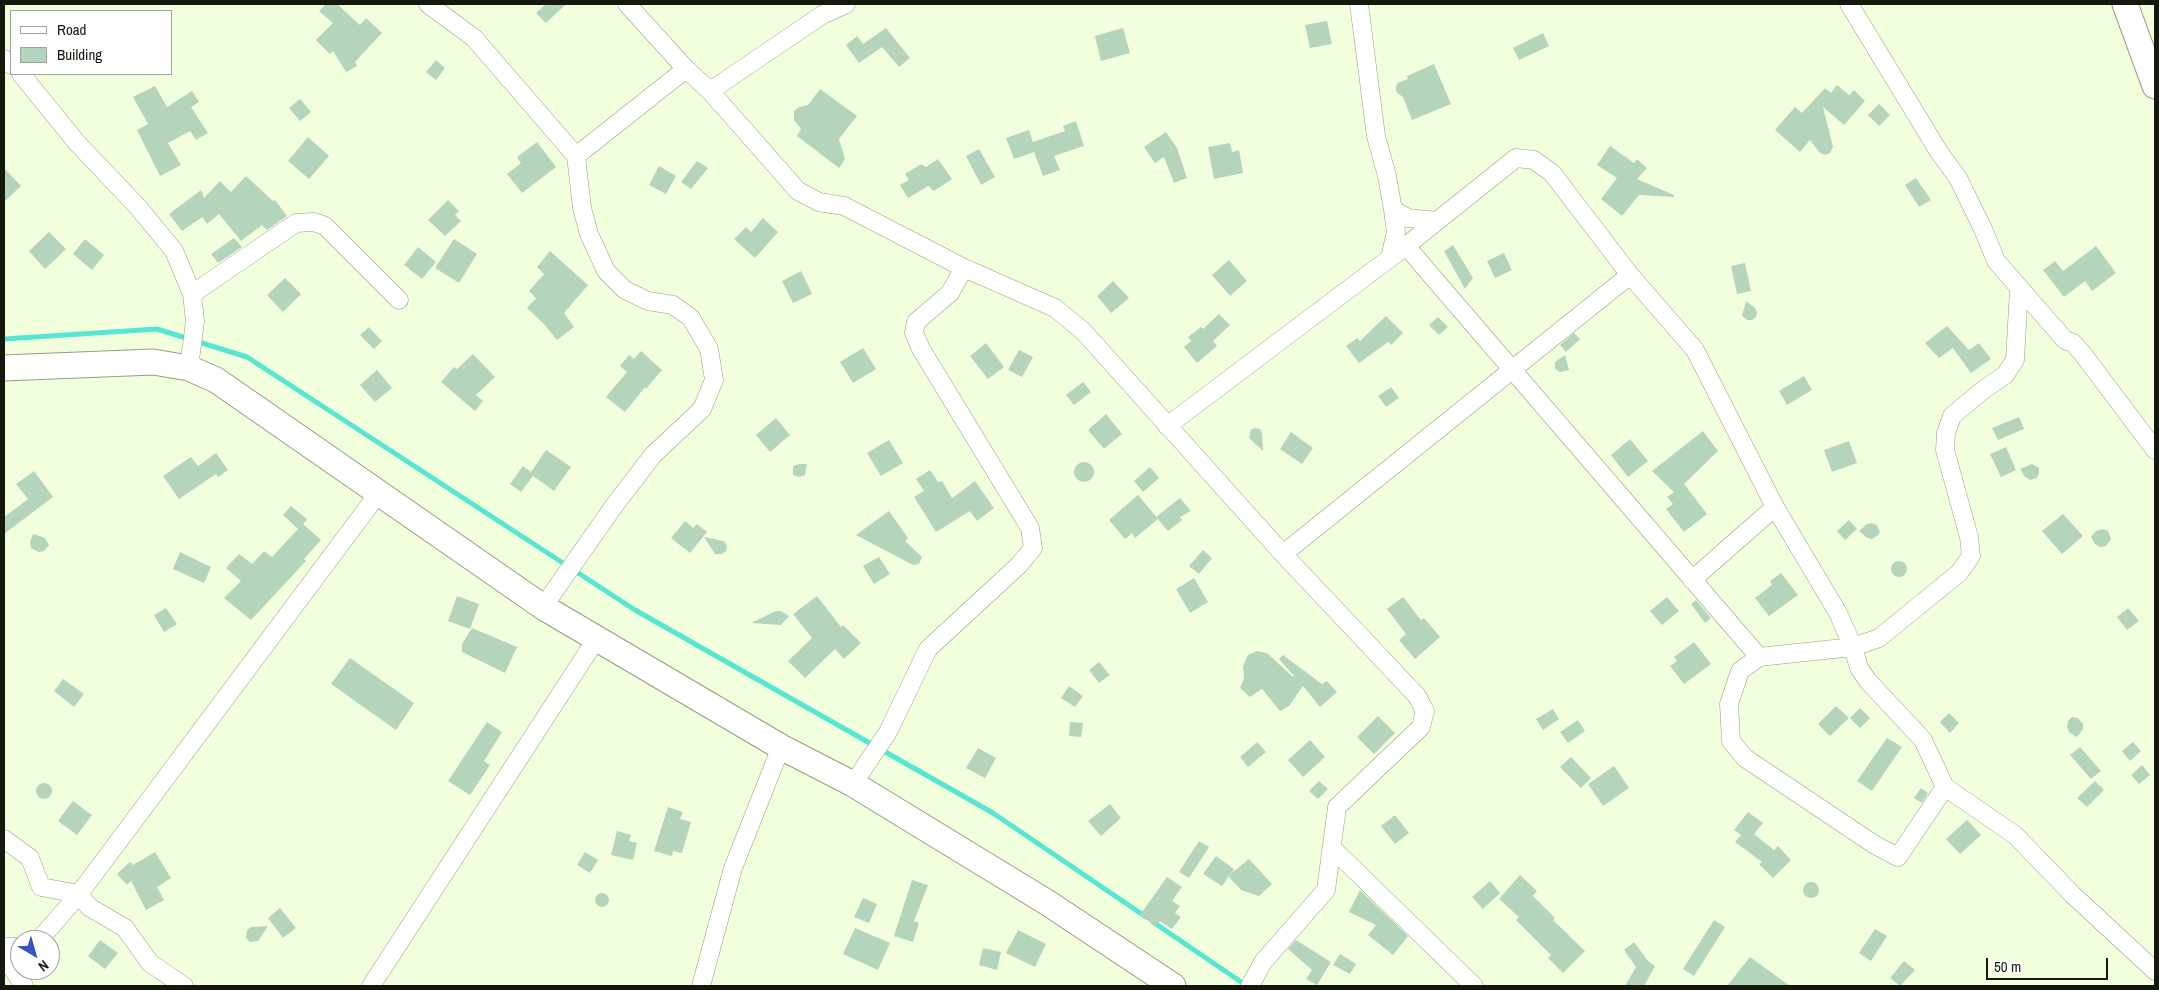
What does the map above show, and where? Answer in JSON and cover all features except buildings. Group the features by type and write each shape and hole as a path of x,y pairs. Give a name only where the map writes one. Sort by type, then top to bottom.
{"street":[{"path":"428,4 474,38 576,156 582,208 589,234 606,271 626,290 648,301 674,305 691,318 709,349 714,380 702,409 653,456 614,506 584,552 543,607"},
{"path":"627,4 686,69 710,91 798,191 819,202 844,206 964,268 1055,308 1083,331 1283,554 1417,696 1425,711 1421,727 1337,808 1326,890 1262,962 1250,986"},
{"path":"710,91 822,15 846,4"},
{"path":"1359,4 1376,136 1387,176 1396,232 1390,258"},
{"path":"1849,4 1918,118 1958,178 1984,229 1996,261 2064,340 2073,343 2082,353 2155,450"},
{"path":"2125,4 2155,86"},
{"path":"576,156 686,69"},
{"path":"22,75 77,143 138,208 174,251 192,294 195,321 189,368"},
{"path":"1167,426 1406,246 1516,158 1534,160 1552,173 1630,275 1695,350 1775,507 1838,614 1853,647 1859,668 1868,681 1923,740 1945,787 2015,835 2073,895 2155,971"},
{"path":"1393,210 1408,218 1437,221"},
{"path":"192,294 296,223 314,222 325,226 399,300"},
{"path":"1406,246 1759,657"},
{"path":"853,784 888,732 928,649 1019,565 1033,548 1030,528 921,349 914,333 916,322 950,293 964,268"},
{"path":"1283,554 1630,275"},
{"path":"1945,787 1898,857 1875,845 1745,758 1731,741 1729,704 1740,670 1759,657 1853,647 1879,638 1959,573 1971,556 1969,537 1944,450 1946,432 1952,416 1983,390 2005,375 2015,360 2019,289"},
{"path":"4,368 153,362 189,368 216,380 543,607 782,747 853,784 1048,903 1173,986"},
{"path":"48,930 79,894 378,494"},
{"path":"1692,580 1775,507"},
{"path":"371,986 597,638"},
{"path":"701,986 734,868 782,747"},
{"path":"4,839 30,858 41,886 79,894 89,907 125,928 150,963 184,986"},
{"path":"1332,848 1474,986"},
{"path":"4,956 24,986"}],"waterway":[{"path":"4,339 157,329 247,357 635,610 993,813 1146,917"},
{"path":"1153,922 1247,986"}]}
